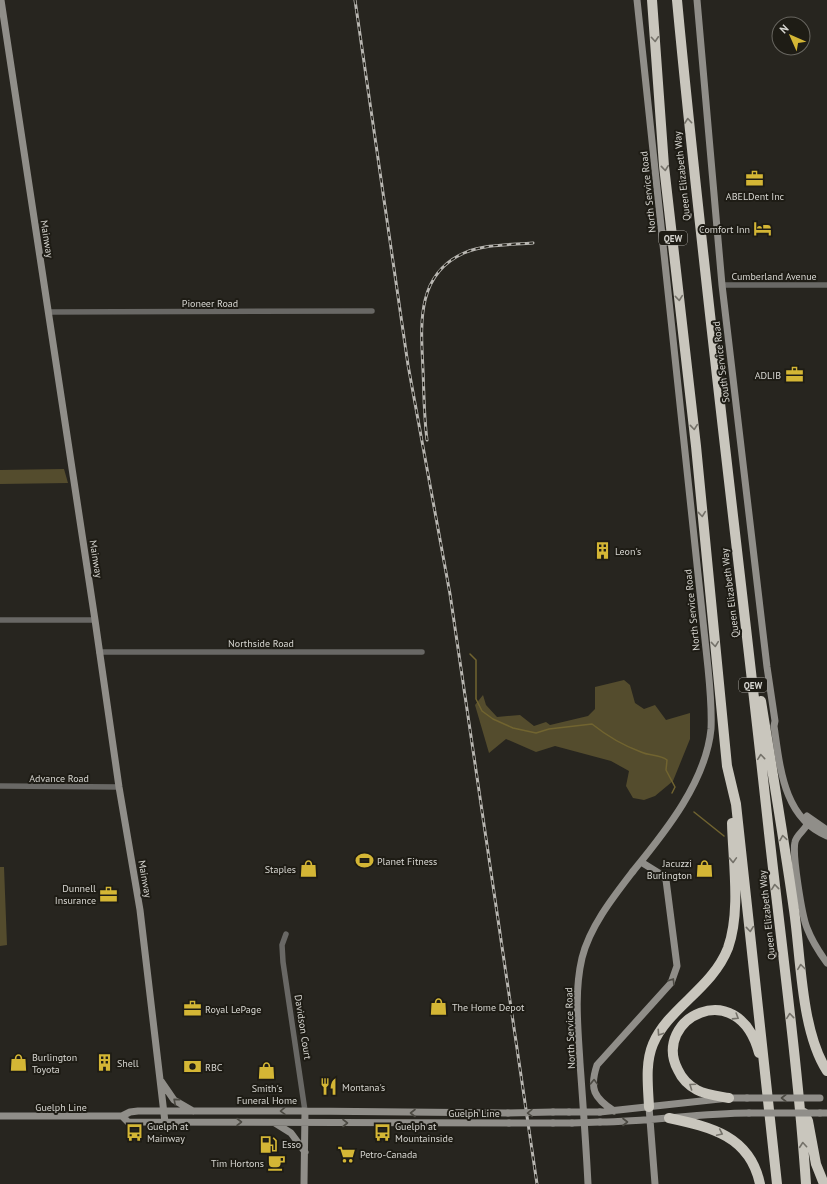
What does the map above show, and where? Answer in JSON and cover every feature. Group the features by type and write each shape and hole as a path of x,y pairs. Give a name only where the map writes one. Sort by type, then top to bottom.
{"highway":[{"name":"Queen Elizabeth Way","path":"652,0 664,166 696,446 727,766 736,804 777,1184"},
{"name":"Queen Elizabeth Way","path":"677,0 694,181 750,656 799,1102 806,1184"},
{"path":"750,656 758,677 794,910 808,1021 812,1040 820,1060 827,1071"},
{"path":"648,1107 648,1068 654,1042 668,1021 694,996 715,971 725,954 733,932 735,913 734,872 727,766"},
{"path":"729,1098 697,1090 681,1077 675,1065 672,1048 677,1032 688,1020 698,1013 726,1011 735,1015 745,1023 754,1037 759,1052 769,1104"},
{"path":"799,1102 808,1121 816,1164 824,1184"},
{"path":"669,1118 698,1124 731,1138 745,1150 753,1163 760,1184"}],"street":[{"name":"Mainway","path":"1,0 96,620 99,652 119,787 140,910 165,1122"},
{"name":"North Service Road","path":"588,1184 578,1036 578,989 582,958 594,929 623,885 641,862 689,793 704,759 710,729 711,702 637,0"},
{"name":"South Service Road","path":"696,0 722,285 767,668 775,721 774,726 785,787 794,806 816,830 827,836"},
{"name":"Cumberland Avenue","path":"722,285 827,285"},
{"name":"Pioneer Road","path":"48,312 372,311"},
{"path":"0,620 96,620"},
{"name":"Northside Road","path":"99,652 422,652"},
{"name":"Advance Road","path":"0,786 119,787"},
{"path":"809,821 795,842 797,870 806,927 817,950 827,963"},
{"name":"South Service Road","path":"809,821 827,830"},
{"path":"614,1111 606,1106 594,1092 593,1079 597,1065 671,983 677,966 666,880 662,875 641,862"},
{"name":"Davidson Court","path":"286,934 282,945 306,1123 304,1184"},
{"path":"160,1079 174,1100 188,1109 201,1112"},
{"name":"Guelph Line","path":"0,1116 122,1116 130,1112 305,1110 508,1113 600,1112 729,1098 823,1098"},
{"path":"648,1107 655,1184"},
{"name":"Guelph Line","path":"122,1116 128,1122 572,1123 650,1121 714,1113 824,1113"},
{"path":"275,1122 291,1133 305,1152"}],"shaded area":[{"path":"64,469 68,483 0,484 0,470"},
{"path":"624,680 630,685 635,703 644,709 655,705 666,720 690,713 690,739 673,781 655,796 644,800 633,798 626,786 629,771 611,761 555,746 536,752 506,739 489,753 475,705 483,695 486,705 497,717 520,715 534,726 546,722 550,725 588,716 595,709 595,687"},
{"path":"0,867 4,867 7,945 0,946"}],"waterway":[{"path":"470,654 476,660 476,699 482,711 493,719 513,728 536,733 549,729 592,724 627,746 667,760 666,770 675,787 672,793"},
{"path":"694,812 724,836"}],"railway":[{"path":"355,0 408,365 450,594 537,1184"},
{"path":"427,440 422,319 424,303 429,288 437,274 448,263 464,253 489,246 533,243"}],"place":[{"name":"ABELDent Inc","path":"755,179"},
{"name":"Comfort Inn","path":"763,229"},
{"name":"ADLIB","path":"794,375"},
{"name":"Leon's","path":"602,551"},
{"name":"Planet Fitness","path":"364,861"},
{"name":"Staples","path":"309,869"},
{"name":"Jacuzzi Burlington","path":"705,869"},
{"name":"Dunnell Insurance","path":"109,894"},
{"name":"The Home Depot","path":"439,1007"},
{"name":"Royal LePage","path":"192,1009"},
{"name":"Burlington Toyota","path":"19,1063"},
{"name":"Shell","path":"104,1063"},
{"name":"RBC","path":"192,1067"},
{"name":"Smith's Funeral Home","path":"267,1071"},
{"name":"Montana's","path":"329,1087"},
{"name":"Guelph at Mainway","path":"134,1132"},
{"name":"Guelph at Mountainside","path":"382,1132"},
{"name":"Esso","path":"269,1144"},
{"name":"Petro-Canada","path":"347,1154"},
{"name":"Tim Hortons","path":"277,1163"}]}
